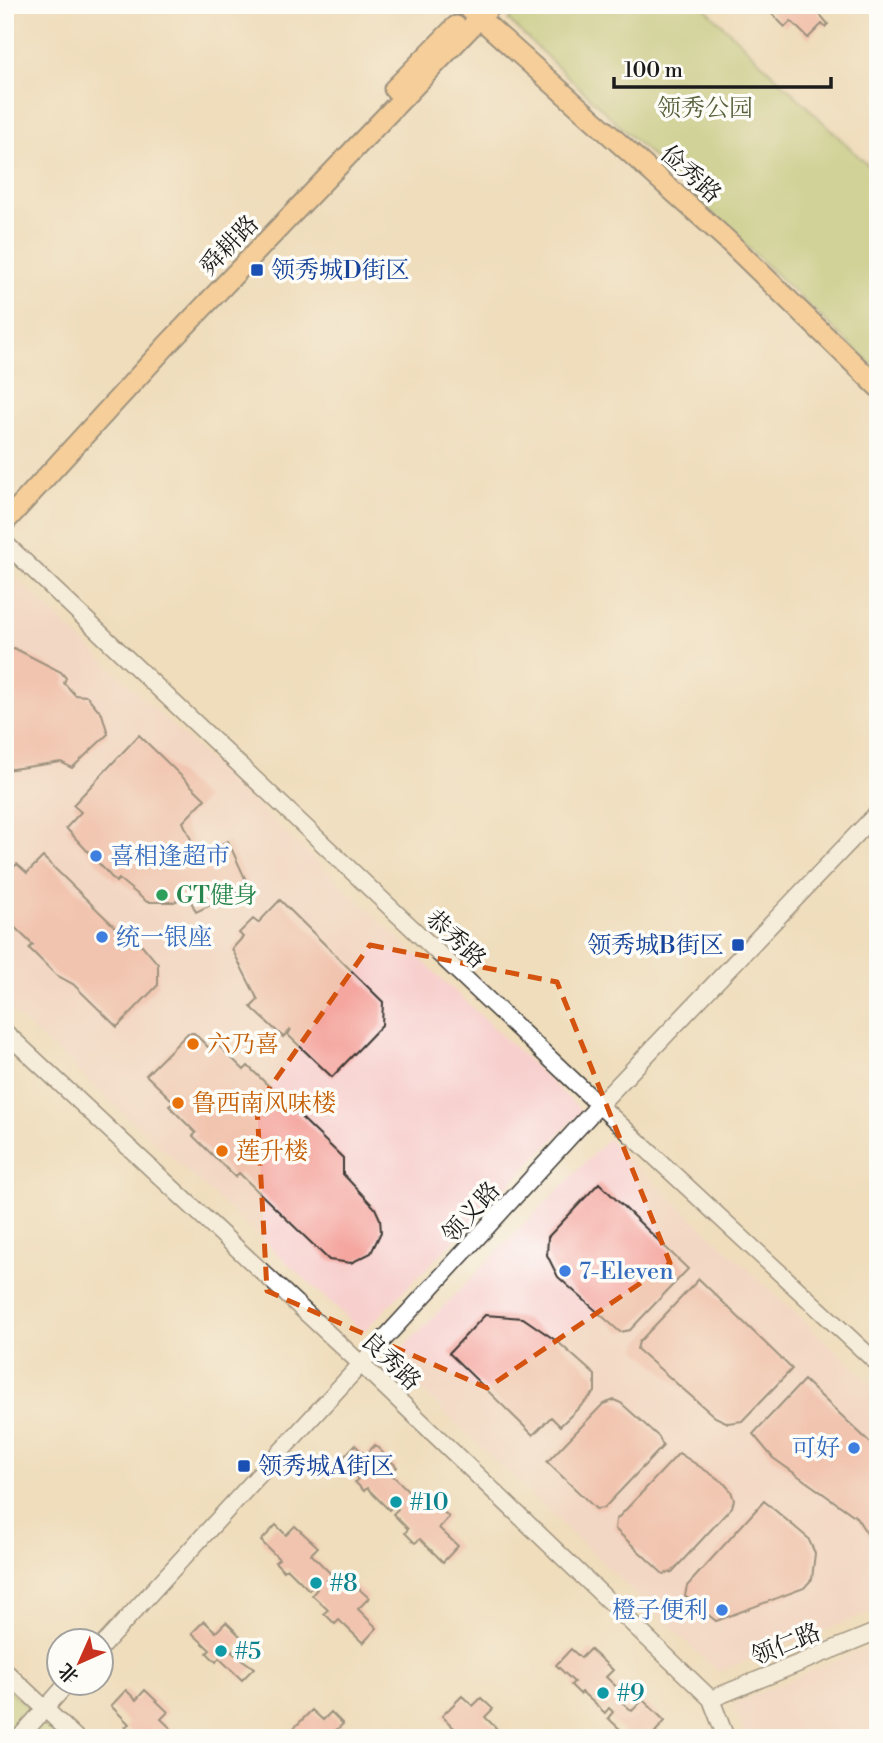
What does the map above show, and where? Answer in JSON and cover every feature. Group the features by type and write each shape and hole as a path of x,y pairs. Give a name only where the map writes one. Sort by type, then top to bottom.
{"main road":[{"name":"俭秀路","path":"477,9 726,239 878,387"},
{"name":"舜耕路","path":"5,506 314,174 477,9"},
{"name":"舜耕路","path":"5,522 477,9"}],"street":[{"name":"恭秀路","path":"5,543 599,1105 878,1364"},
{"name":"领义路","path":"116,1631 599,1105 878,812"},
{"name":"良秀路","path":"5,1032 362,1365 711,1699 726,1738"},
{"name":"领仁路","path":"711,1699 878,1631"},
{"path":"5,1671 76,1738"},
{"path":"19,1738 54,1698"}],"highlighted area":[{"path":"370,945 557,982 670,1263 487,1388 267,1291 257,1106"}],"shaded area":[{"path":"5,568 582,1111 363,1332 5,1005"},
{"path":"608,1139 878,1390 878,1609 718,1672 390,1361"},
{"path":"878,1643 878,1738 746,1738 733,1704"}],"green space":[{"name":"领秀公园","path":"522,5 702,5 878,175 878,371 508,20"},
{"path":"5,1686 60,1738 5,1738"}],"building":[{"path":"769,5 812,5 828,24 825,27 822,24 808,38 791,21 785,27 770,12 772,9"},
{"path":"14,648 61,672 66,678 64,683 75,695 87,696 102,714 108,734 72,768 61,762 5,770 5,657"},
{"path":"139,735 205,799 183,822 198,855 228,841 249,887 196,912 188,895 174,902 147,902 119,879 116,882 66,828 81,812 73,805"},
{"path":"5,816 11,825 5,830"},
{"path":"43,857 114,926 120,944 142,945 158,964 158,985 117,1027 73,984 56,975 29,948 33,945 5,918 5,875 17,864 27,873"},
{"path":"280,900 383,1002 382,1025 332,1077 288,1035 291,1029 283,1037 251,1007 258,1000 232,949 243,937 239,933 253,919 258,923"},
{"path":"188,1033 194,1033 210,1049 216,1043 244,1070 248,1066 343,1158 343,1174 375,1208 380,1219 381,1232 371,1253 351,1263 329,1260 239,1173 235,1177 193,1136 196,1133 169,1106 174,1102 146,1075"},
{"path":"599,1183 688,1269 630,1330 620,1332 558,1277 547,1255 548,1237"},
{"path":"699,1279 792,1369 742,1421 728,1423 715,1417 637,1349 639,1342"},
{"path":"485,1315 523,1318 558,1342 595,1375 595,1392 560,1426 551,1417 533,1435 449,1353"},
{"path":"804,1380 878,1450 878,1540 868,1535 856,1517 773,1458 753,1434"},
{"path":"614,1400 621,1403 659,1437 663,1446 604,1508 596,1509 547,1462 603,1404"},
{"name":"#10","path":"355,1445 365,1455 375,1445 397,1467 391,1474 412,1494 407,1499 416,1508 427,1497 449,1517 439,1528 458,1546 443,1562 420,1539 415,1543 405,1533 408,1529 393,1514 398,1509 394,1505 389,1510 367,1488 364,1491 355,1482 358,1479 340,1461"},
{"path":"679,1453 723,1482 731,1491 734,1500 732,1507 672,1572 663,1574 615,1529 616,1520"},
{"path":"764,1501 808,1538 815,1553 812,1579 804,1588 716,1621 685,1596 687,1586"},
{"name":"#8","path":"276,1525 286,1535 295,1526 318,1547 311,1554 332,1575 327,1580 336,1589 347,1578 369,1598 358,1609 377,1628 363,1643 339,1620 335,1624 324,1613 328,1610 312,1595 317,1589 314,1585 309,1590 287,1568 284,1571 275,1562 279,1559 261,1541"},
{"name":"#5","path":"204,1621 216,1632 226,1622 244,1640 231,1652 254,1668 242,1680 219,1658 216,1662 207,1653 210,1650 192,1633"},
{"name":"#9","path":"571,1649 581,1658 590,1649 613,1670 606,1677 628,1698 623,1703 632,1711 643,1700 665,1721 655,1732 661,1738 620,1736 624,1733 608,1718 613,1712 609,1708 605,1713 582,1692 580,1694 571,1685 574,1682 556,1665"},
{"path":"126,1690 136,1700 145,1690 168,1712 161,1719 181,1738 142,1738 137,1733 135,1736 125,1727 129,1724 111,1706"},
{"path":"462,1696 473,1706 481,1698 493,1709 485,1717 502,1734 498,1738 470,1738 467,1735 458,1738 452,1732 455,1729 442,1716"},
{"path":"312,1710 323,1720 331,1712 343,1724 335,1731 341,1738 300,1738 292,1730"}],"place":[{"name":"领秀城D街区","path":"257,270"},
{"name":"喜相逢超市","path":"96,856"},
{"name":"GT健身","path":"162,895"},
{"name":"统一银座","path":"102,937"},
{"name":"领秀城B街区","path":"738,945"},
{"name":"六乃喜","path":"193,1044"},
{"name":"鲁西南风味楼","path":"178,1103"},
{"name":"莲升楼","path":"222,1151"},
{"name":"7-Eleven","path":"565,1271"},
{"name":"可好","path":"854,1448"},
{"name":"领秀城A街区","path":"244,1466"},
{"name":"#10","path":"396,1502"},
{"name":"#8","path":"316,1583"},
{"name":"橙子便利","path":"722,1610"},
{"name":"#5","path":"221,1651"},
{"name":"#9","path":"603,1693"}]}
